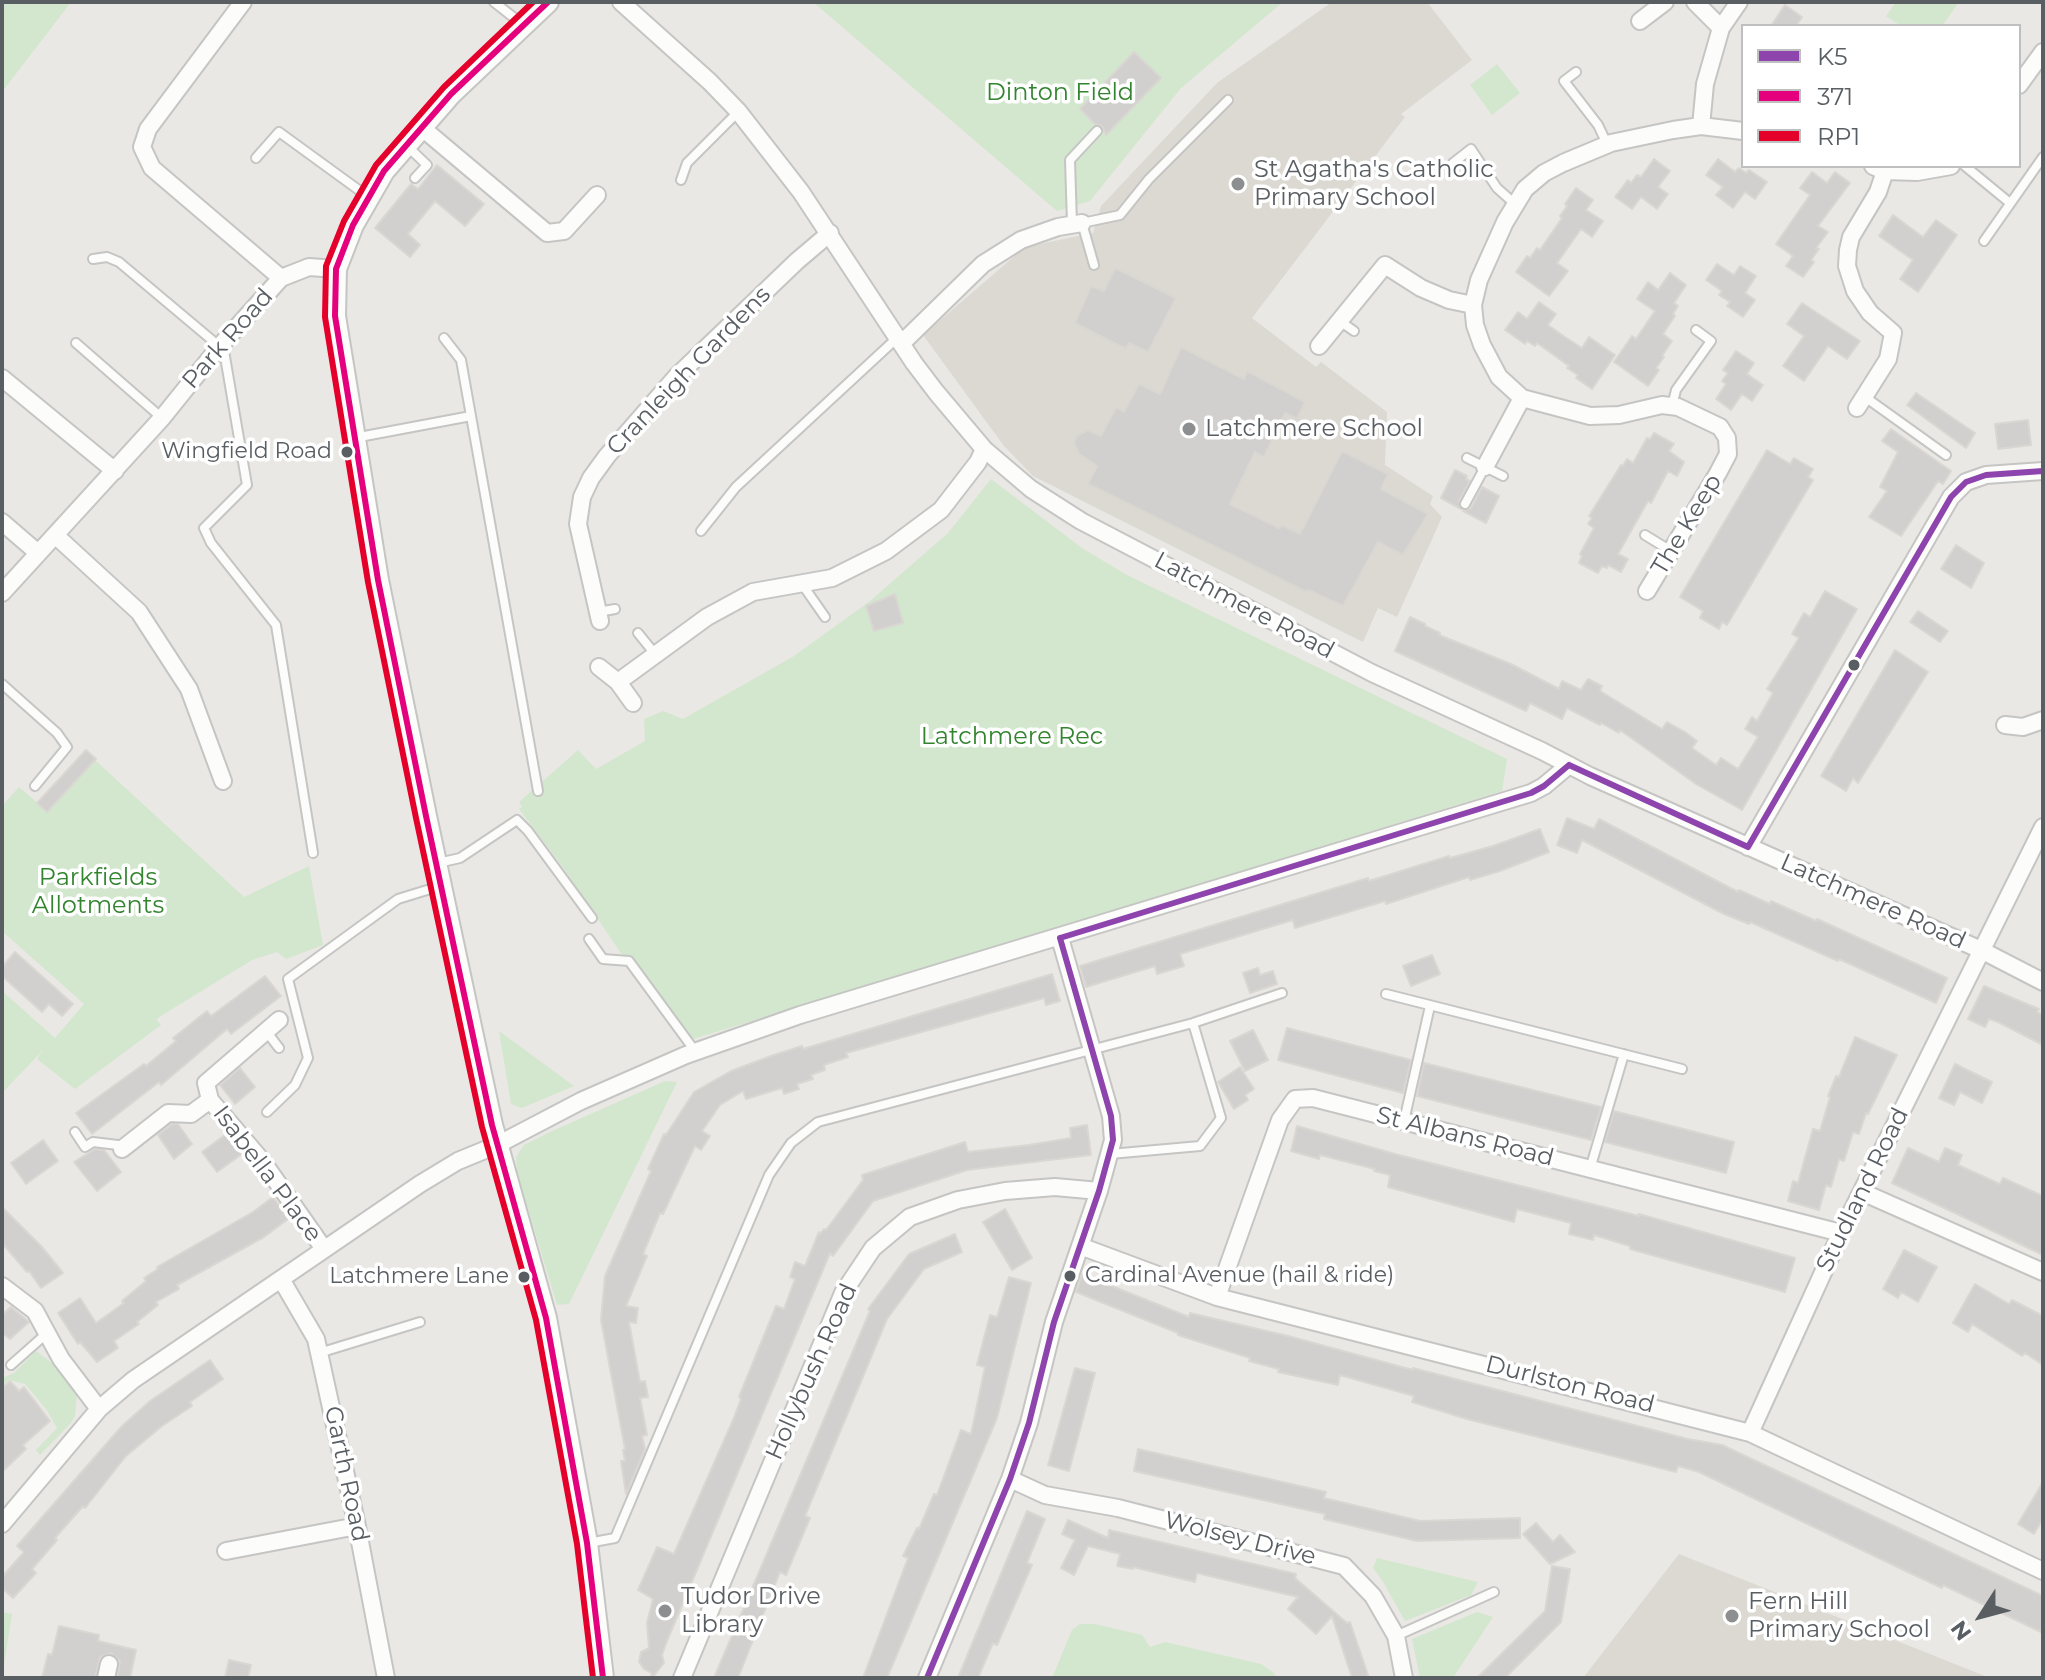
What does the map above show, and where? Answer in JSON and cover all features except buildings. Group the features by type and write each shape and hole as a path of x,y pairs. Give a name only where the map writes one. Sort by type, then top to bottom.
{"street":[{"path":"243,2 148,129 142,147 152,168 281,278"},
{"path":"548,2 451,94 384,171 353,225 336,269 335,316 378,580 441,886 497,1145 546,1318 587,1543 603,1678"},
{"name":"Latchmere Road","path":"621,2 738,111 830,233 936,392 984,449 1031,489 1081,521 1372,673 1748,847 1981,950 2043,982"},
{"path":"1640,21 1665,2"},
{"path":"1695,2 1721,28"},
{"path":"1701,126 1705,84 1721,28 1739,2"},
{"path":"2021,82 2043,52"},
{"path":"1485,467 1522,398 1499,377 1493,367 1475,325 1473,305 1479,280 1525,189 1544,173 1608,145 1701,126 1741,131"},
{"path":"421,127 547,233 564,231 597,195"},
{"path":"1861,402 1888,359 1893,333 1870,313 1855,291 1847,266 1851,237 1878,192 1879,168 1917,172 1940,168"},
{"path":"899,340 983,264 1021,240 1077,224"},
{"name":"Cranleigh Gardens","path":"599,616 578,524 582,497 591,478 676,377 830,233"},
{"path":"1319,346 1347,326 1385,265 1421,288 1449,300 1473,305"},
{"name":"Park Road","path":"2,593 162,418 281,278 309,267 336,269"},
{"path":"2,378 115,471"},
{"name":"The Keep","path":"1522,398 1590,416 1619,415 1662,405 1672,406 1696,413 1720,427 1727,438 1728,454 1647,591"},
{"path":"618,682 707,617 753,592 832,578 886,551 941,510 978,462 984,449"},
{"path":"1748,847 1951,497 1966,482 1986,475 2043,471"},
{"path":"2,522 38,553"},
{"path":"55,535 139,612 189,689 223,781"},
{"path":"599,667 618,682 633,703"},
{"path":"2005,725 2023,727 2043,720"},
{"path":"2,1524 99,1409 133,1380 420,1184 458,1161 497,1145 581,1101 696,1051 800,1015 1531,793 1569,765"},
{"name":"Studland Road","path":"1750,1433 1841,1233 2043,827"},
{"path":"927,1678 1010,1479 1029,1423 1054,1322 1099,1191 1113,1140 1111,1116 1060,938"},
{"name":"Isabella Place","path":"279,1020 206,1083 210,1100 263,1162 324,1249"},
{"name":"St Albans Road","path":"1217,1297 1280,1120 1295,1099 1313,1098 1841,1233"},
{"name":"Isabella Place","path":"122,1149 168,1113 191,1114 210,1100"},
{"name":"Hollybush Road","path":"682,1678 843,1293 873,1248 910,1217 958,1200 1005,1191 1055,1187 1099,1191"},
{"path":"1862,1192 2043,1272"},
{"name":"Durlston Road","path":"1080,1246 1217,1297 1750,1433 2043,1571"},
{"name":"Garth Road","path":"281,1279 316,1339 386,1678"},
{"path":"2,1286 35,1311 61,1359 99,1409"},
{"name":"Wolsey Drive","path":"1010,1479 1045,1495 1118,1508 1344,1566 1373,1596 1396,1636 1404,1678"},
{"path":"226,1551 357,1526"}],"lane":[{"path":"494,2 523,25"},
{"path":"1576,72 1564,81 1598,125 1608,145"},
{"path":"1077,224 1120,215 1149,179 1228,100"},
{"path":"681,180 687,163 738,111"},
{"path":"1094,265 1077,224 1070,160 1097,131"},
{"path":"256,158 279,132 369,196"},
{"path":"406,145 427,165 415,178"},
{"path":"1453,163 1471,149 1497,188 1516,205"},
{"path":"1984,241 2043,157"},
{"path":"1967,168 2010,203"},
{"path":"93,259 107,257 119,262 222,345 247,485 204,528 211,543 276,625 313,853"},
{"path":"1672,406 1676,390 1711,341 1696,330"},
{"path":"444,338 461,360 538,791"},
{"path":"701,531 736,487 899,340"},
{"path":"76,343 162,418"},
{"path":"1861,402 1946,455"},
{"path":"354,438 471,416"},
{"path":"1467,458 1503,476"},
{"path":"1465,504 1485,467"},
{"path":"1645,535 1672,551"},
{"path":"802,584 825,617"},
{"path":"599,616 615,609"},
{"path":"638,633 655,654"},
{"path":"2,684 57,733 67,747 35,786"},
{"path":"437,863 467,854 517,820 592,918"},
{"path":"267,1112 295,1085 308,1058 288,979 398,899 441,886"},
{"path":"589,939 603,959 629,961 696,1051"},
{"path":"587,1543 615,1538 769,1175 791,1143 818,1122 1193,1023 1282,993"},
{"path":"1386,994 1682,1069"},
{"path":"1404,1121 1430,1006"},
{"path":"1110,1154 1200,1146 1221,1118 1193,1023"},
{"path":"266,1031 279,1048"},
{"path":"1590,1169 1624,1054"},
{"path":"75,1132 85,1147 93,1142 118,1145 122,1149"},
{"path":"319,1353 420,1322"},
{"path":"11,1365 47,1334"},
{"path":"1396,1636 1494,1592"}],"shaded area":[{"name":"Latchmere School","path":"1332,2 1427,2 1472,60 1401,114 1405,117 1252,318 1316,367 1321,362 1387,412 1385,465 1433,496 1430,504 1442,517 1397,617 1378,608 1363,642 1033,476 1004,446 923,335 1025,247 1093,233 1101,206 1217,83"},
{"name":"Fern Hill Primary School","path":"1679,1554 1990,1678 1583,1678"}],"green space":[{"path":"2,2 71,2 2,92"},
{"name":"Dinton Field","path":"813,2 1283,2 1181,88 1090,201 1057,211"},
{"path":"1896,2 1959,2 1943,24 1898,24 1886,16"},
{"path":"1497,64 1520,93 1492,115 1470,85"},
{"name":"Latchmere Rec","path":"991,479 1082,548 1127,575 1507,759 1502,791 693,1039 639,967 633,971 519,809 522,807 519,802 578,750 596,769 645,741 644,719 663,711 683,719 794,656 870,601 948,533"},
{"name":"Parkfields Allotments","path":"95,760 244,897 309,866 323,945 286,959 277,952 252,960 156,1019 161,1025 75,1089 37,1059 43,1050 2,1093 2,991 55,1038 84,1004 2,931 2,806 19,787 47,811"},
{"path":"499,1031 574,1086 522,1108 511,1104"},
{"path":"665,1081 677,1082 569,1304 557,1305 517,1172 516,1157 524,1145"},
{"path":"36,1351 52,1363 77,1394 75,1416 71,1423 40,1455 36,1450 57,1428 25,1384 9,1380 4,1384 2,1382 2,1378 14,1373"},
{"path":"1377,1558 1478,1582 1471,1595 1405,1621 1373,1568"},
{"path":"2,1612 12,1614 2,1677"},
{"path":"1477,1612 1493,1617 1453,1678 1420,1678 1412,1639"},
{"path":"1080,1624 1095,1624 1142,1635 1150,1647 1165,1642 1261,1664 1276,1678 1052,1678 1072,1630"}],"transit line":[{"name":"RP1","path":"533,2 444,87 376,165 344,221 326,266 325,317 368,582 416,818 482,1127 536,1320 577,1544 593,1678"},
{"name":"371","path":"548,2 451,94 384,171 353,225 336,269 335,316 378,580 426,816 492,1125 546,1318 587,1543 603,1678"},
{"name":"K5","path":"1748,847 1951,497 1966,482 1986,475 2043,471"},
{"name":"K5","path":"1569,765 1748,847"},
{"name":"K5","path":"1060,938 1531,793 1569,765"},
{"name":"K5","path":"927,1678 1010,1479 1029,1423 1054,1322 1099,1191 1113,1140 1111,1116 1060,938"}],"place":[{"name":"St Agatha's Catholic Primary School","path":"1238,184"},
{"name":"Latchmere School","path":"1189,429"},
{"name":"Wingfield Road","path":"347,452"},
{"name":"Cardinal Avenue (hail & ride)","path":"1070,1276"},
{"name":"Latchmere Lane","path":"524,1277"},
{"name":"Tudor Drive Library","path":"665,1611"},
{"name":"Fern Hill Primary School","path":"1732,1616"}]}
